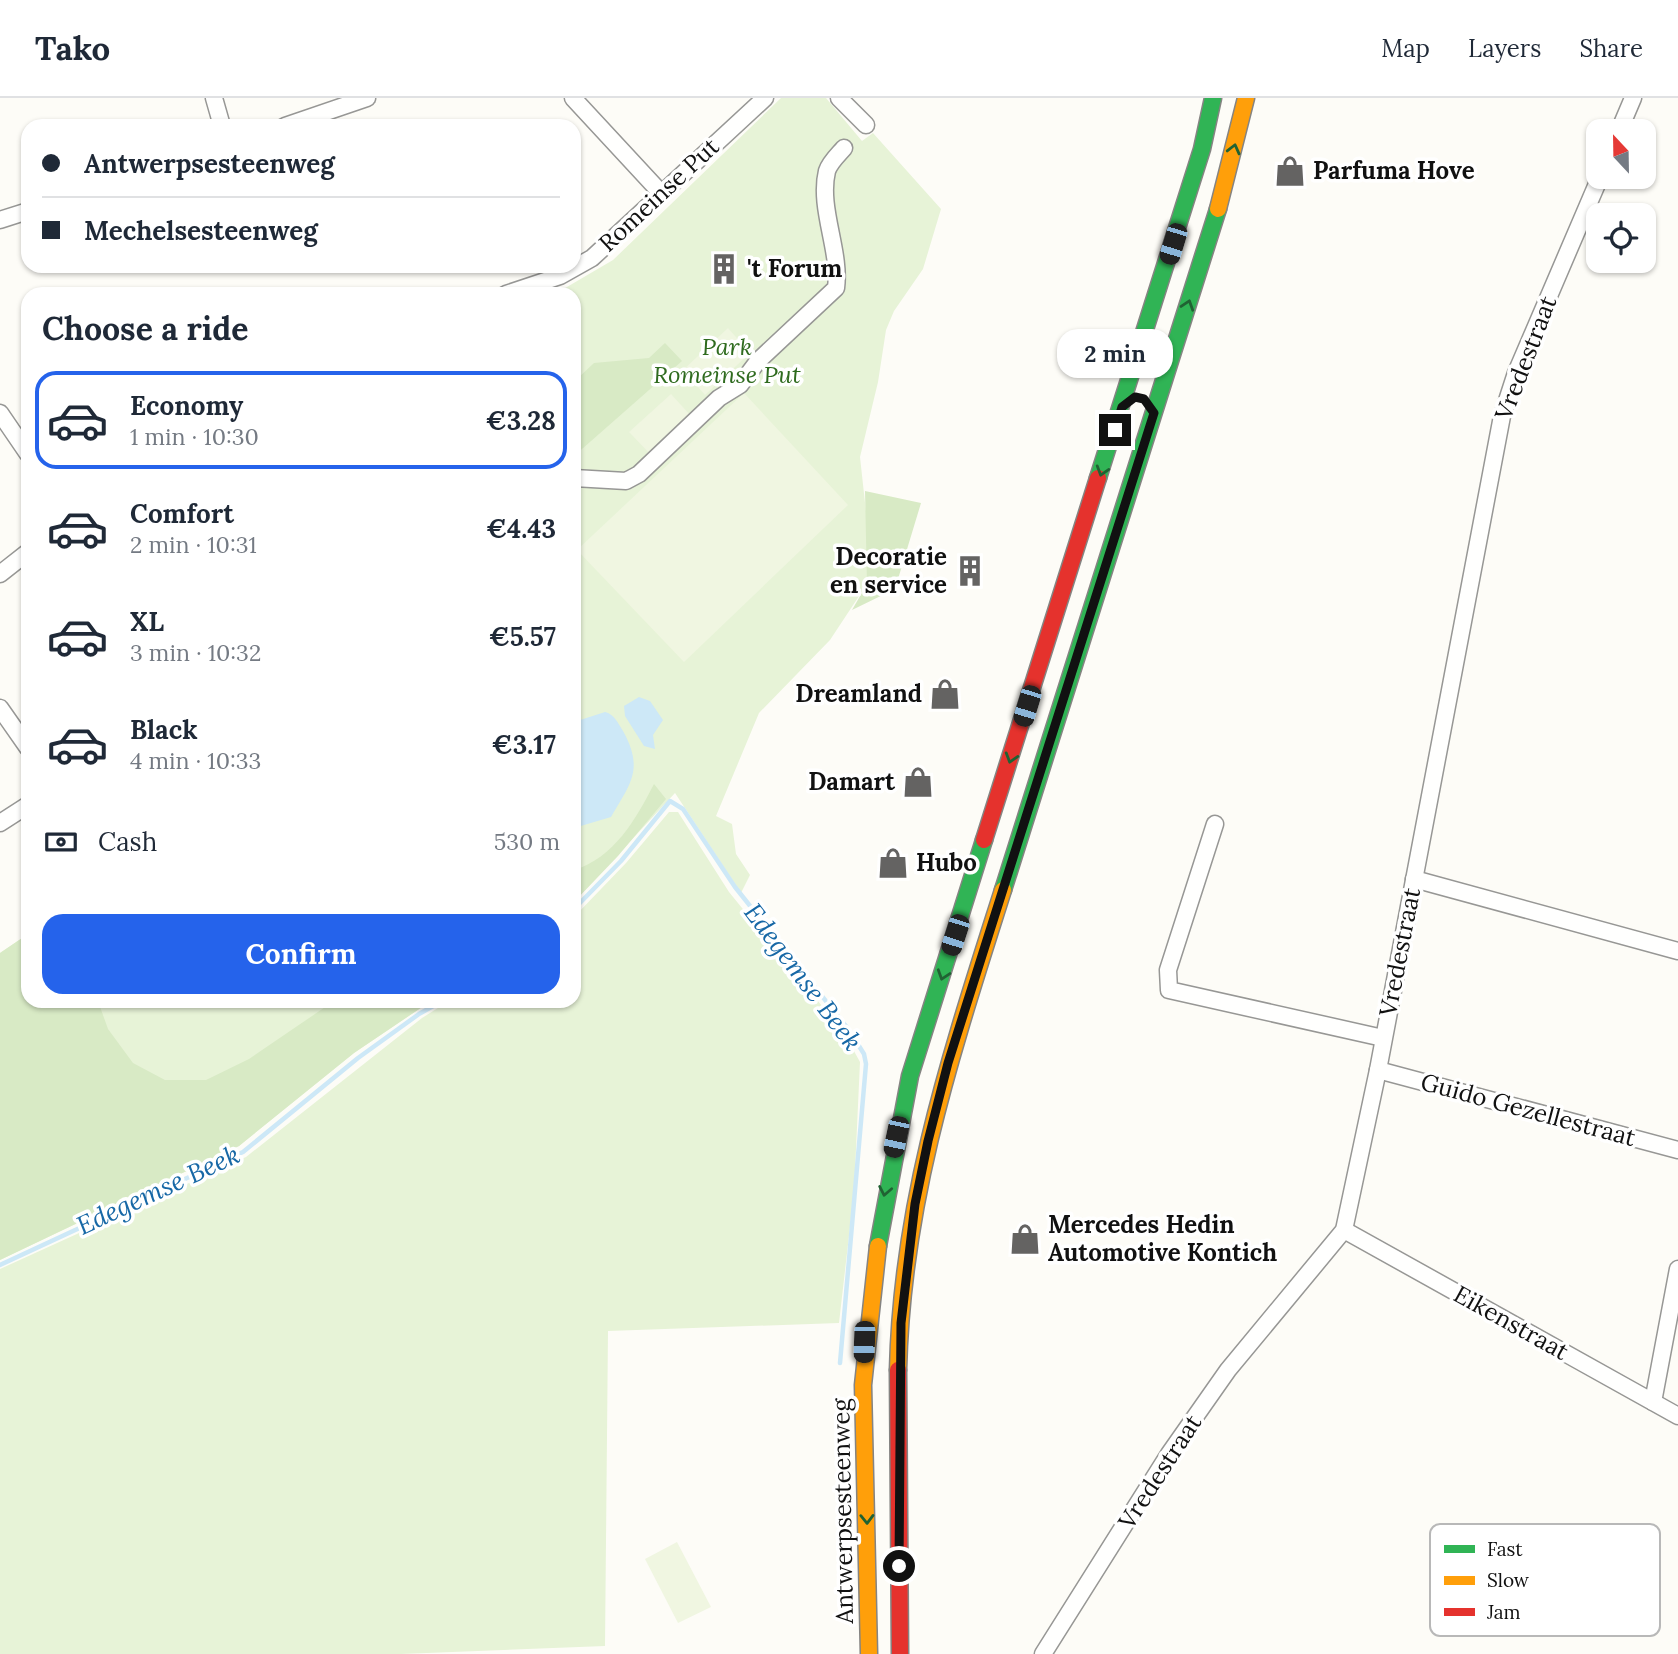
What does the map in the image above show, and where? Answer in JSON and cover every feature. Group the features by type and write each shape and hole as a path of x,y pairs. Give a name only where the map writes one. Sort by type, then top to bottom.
{"main road":[{"name":"Antwerpsesteenweg","path":"869,1654 866,1451 862,1421 865,1322 883,1200 910,1076 1132,376 1202,149 1213,98"},
{"path":"900,1654 898,1440 901,1323 915,1204 940,1089 1221,200 1246,98"},
{"path":"1132,376 1136,390 1154,413"},
{"path":"1122,407 1152,393 1163,382"}],"street":[{"path":"214,98 220,119"},
{"path":"306,119 367,98"},
{"path":"573,98 661,193"},
{"name":"Romeinse Put","path":"581,264 592,258 765,98"},
{"path":"839,98 866,125"},
{"path":"1624,119 1633,98"},
{"path":"581,478 626,481 639,474 719,398 740,385 755,364 835,288 838,271 828,218 827,172 844,148"},
{"name":"Vredestraat","path":"1043,1654 1169,1454 1228,1370 1344,1230 1378,1070 1502,416 1516,373 1595,189"},
{"path":"0,220 21,213"},
{"name":"Romeinse Put","path":"527,287 565,273"},
{"path":"0,413 21,444"},
{"path":"0,574 21,558"},
{"path":"0,708 21,738"},
{"path":"0,823 21,809"},
{"path":"1215,824 1168,970 1169,990 1382,1038"},
{"path":"1414,879 1678,951"},
{"name":"Guido Gezellestraat","path":"1378,1070 1678,1150"},
{"name":"Eikenstraat","path":"1344,1230 1678,1416"},
{"path":"1653,1402 1678,1269"}],"green space":[{"name":"Park Romeinse Put","path":"781,98 826,98 862,141 873,133 941,209 923,269 894,311 886,330 878,382 860,457 868,530 867,584 830,640 759,713 716,816 732,824 736,854 750,875 741,893 675,793 581,894 581,287 567,287 613,260"},
{"path":"728,328 750,353 705,395 683,370"},
{"path":"665,343 682,361 581,450 581,375 594,363 649,358"},
{"path":"744,393 848,505 684,662 581,554 581,546"},
{"path":"671,394 692,417 651,455 629,432"},
{"path":"865,491 921,503 895,589 852,610 867,584"},
{"path":"654,784 666,799 581,895 581,867 612,847 640,811"},
{"path":"669,812 678,812 729,892 844,1033 860,1062 854,1192 839,1323 608,1331 605,1646 401,1654 0,1654 0,1269 246,1157 438,1008 581,1008 581,910 626,863"},
{"path":"21,939 21,1008 421,1008 354,1053 239,1146 0,1260 0,953"},
{"path":"21,939 21,1008 100,1008 108,1029 133,1063 165,1080 206,1080 249,1059 324,1008 421,1008 354,1053 239,1146 0,1260 0,953"},
{"path":"677,1542 711,1607 678,1623 645,1559"}],"water":[{"path":"639,697 650,701 663,720 653,735 655,749 644,746 625,716 624,706"},
{"path":"605,712 616,719 629,744 634,766 629,785 611,817 581,826 581,720"}],"waterway":[{"name":"Edegemse Beek","path":"581,902 621,861 670,801 683,809 735,887 849,1030 864,1054 866,1064 840,1363"},
{"name":"Edegemse Beek","path":"0,1265 243,1152 358,1058 430,1008"}],"traffic: fast":[{"path":"1098,478 1202,149 1213,98"},
{"path":"1003,890 1218,209"},
{"path":"878,1246 910,1076 984,840"}],"traffic: slow":[{"path":"1218,209 1246,98"},
{"path":"898,1370 909,1246 920,1185 948,1068 1003,890"},
{"path":"869,1654 863,1385 878,1246"}],"traffic: jam":[{"path":"984,840 1098,478"},
{"path":"898,1370 900,1654"}],"place":[{"name":"Parfuma Hove","path":"1290,171"},
{"name":"'t Forum","path":"724,269"},
{"name":"Decoratie en service","path":"970,571"},
{"name":"Dreamland","path":"945,694"},
{"name":"Damart","path":"918,782"},
{"name":"Hubo","path":"893,863"},
{"name":"Mercedes Hedin Automotive Kontich","path":"1025,1239"}],"route":[{"path":"899,1566 901,1323 915,1204 940,1089 1154,413 1141,396 1128,401 1122,407 1115,430"}]}
